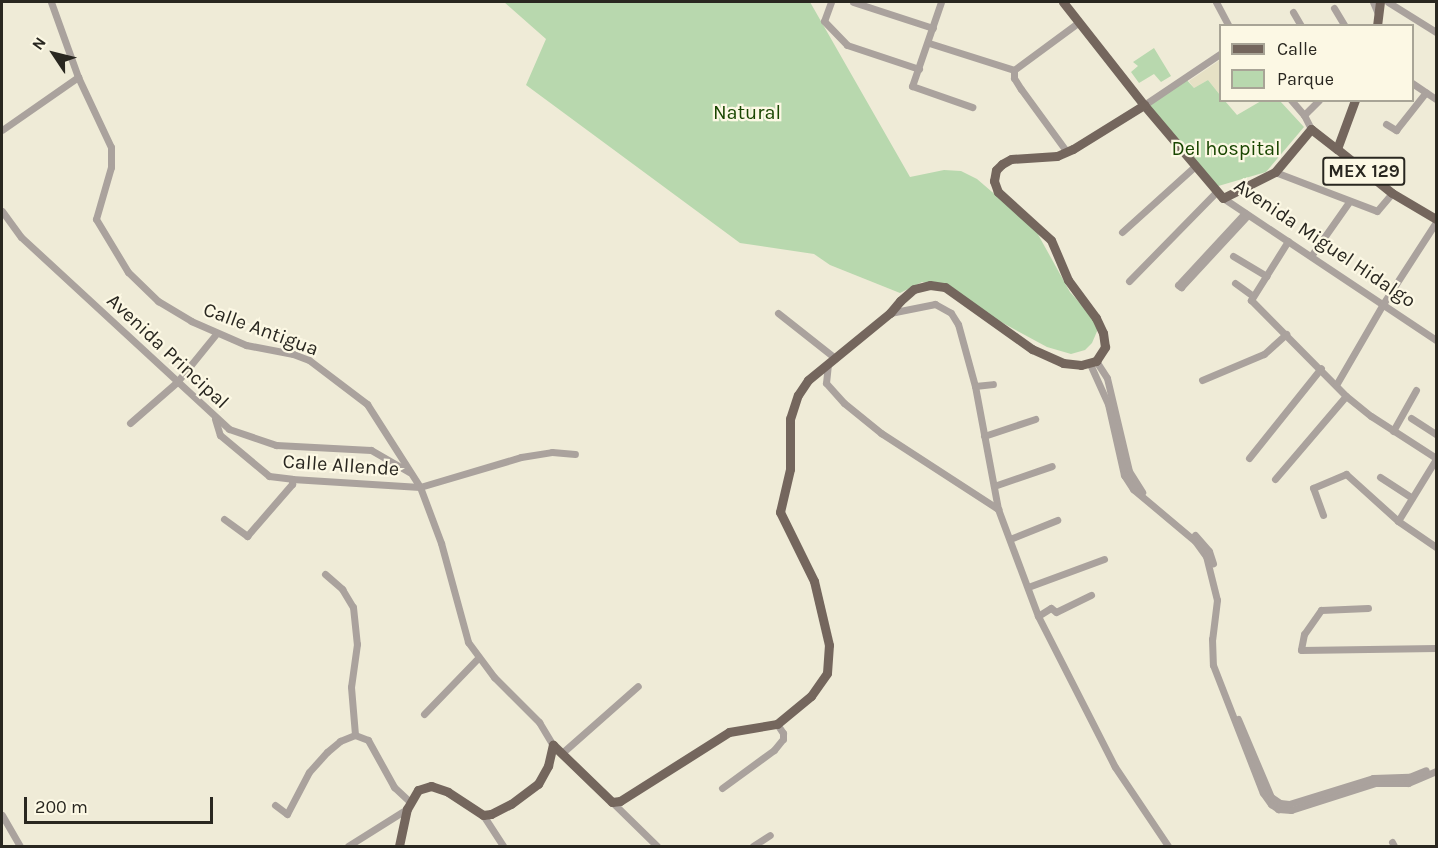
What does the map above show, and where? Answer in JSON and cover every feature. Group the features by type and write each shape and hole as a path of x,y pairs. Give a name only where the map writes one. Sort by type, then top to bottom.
{"main road":[{"name":"Avenida Miguel Hidalgo","path":"1063,2 1144,105 1220,195"},
{"path":"1377,24 1380,2"},
{"name":"MEX 129","path":"1354,102 1337,149 1392,193 1437,220"},
{"path":"399,846 409,805 418,789 431,786 448,792 483,815 511,804 538,784 548,766 553,745 612,802 629,796 729,732 777,724 803,703 822,682 830,659 820,600 780,512 790,470 789,418 798,395 808,381 891,313 914,290 930,285 945,287 1032,349 1063,363 1093,363 1105,347 1103,333 1096,318 1068,280 1051,240 998,192 994,181 996,170 1011,159 1038,159 1067,152 1144,105"},
{"path":"1220,195 1272,174 1311,129 1337,149"}],"street":[{"name":"Calle Antigua","path":"51,2 78,77 111,147 111,167 96,219 128,272 158,301 216,334 246,345 293,354 309,360 367,404 420,487"},
{"path":"831,2 824,21 847,45 919,69"},
{"path":"853,2 933,28"},
{"path":"941,2 929,43 912,86 972,107"},
{"path":"1216,2 1228,24"},
{"path":"1373,2 1378,14"},
{"path":"1388,2 1437,32"},
{"path":"1334,8 1344,24"},
{"path":"1293,12 1300,24"},
{"path":"1014,70 1079,22"},
{"path":"929,43 1014,70"},
{"path":"1144,105 1219,55"},
{"path":"1014,70 1014,78 1021,89 1067,152"},
{"path":"2,130 78,77"},
{"path":"1414,84 1437,99"},
{"path":"1386,124 1396,130 1426,92"},
{"path":"1293,102 1304,115 1311,129"},
{"path":"1304,115 1318,102"},
{"path":"1122,232 1195,166"},
{"path":"1272,174 1377,211 1392,193"},
{"path":"1129,281 1220,195"},
{"name":"Avenida Miguel Hidalgo","path":"1220,195 1437,340"},
{"path":"1311,256 1349,202"},
{"name":"Avenida Principal","path":"2,211 21,237 215,419 246,437 276,445 371,450 411,473"},
{"path":"1246,214 1181,287 1178,285 1246,214"},
{"path":"1336,385 1383,304 1437,220"},
{"path":"1252,298 1288,241"},
{"path":"1233,256 1266,276"},
{"path":"1235,283 1346,396 1393,431 1437,459 1398,521"},
{"path":"891,313 935,304 951,313 958,324 975,386 998,509 1038,615 1115,767 1168,846"},
{"path":"778,313 831,361 826,383 844,403 881,433 998,509"},
{"path":"130,423 177,382 216,334"},
{"path":"1202,380 1264,354 1286,334"},
{"path":"1093,363 1107,378 1129,471 1140,490 1197,537 1209,551 1221,596 1217,665 1271,797 1289,804 1373,778 1409,777 1437,766"},
{"path":"1093,363 1108,404 1124,475 1133,489 1195,541 1206,556 1217,600 1212,639 1212,665 1263,793 1270,804 1278,809 1291,810 1375,783 1408,783 1437,771"},
{"path":"1249,458 1321,368"},
{"path":"975,386 993,384"},
{"path":"1393,431 1416,390"},
{"path":"1275,479 1346,396"},
{"path":"1411,418 1437,434"},
{"name":"Calle Allende","path":"215,419 220,435 268,476 420,487"},
{"path":"984,436 1035,419"},
{"path":"553,745 539,722 478,658 468,642 441,543 420,487 521,457 552,452 575,454"},
{"path":"994,486 1052,466"},
{"path":"1323,515 1313,488 1346,474 1398,521 1437,547"},
{"path":"1380,477 1412,498"},
{"path":"224,519 247,536 292,484 292,479"},
{"path":"1010,539 1057,520"},
{"path":"1028,587 1104,559"},
{"path":"325,574 342,589 353,607 357,644 351,687 355,735"},
{"path":"1038,615 1051,608 1056,612 1091,595"},
{"path":"1368,608 1321,610 1304,634 1301,650 1437,648"},
{"path":"424,714 478,658"},
{"path":"562,753 638,686"},
{"path":"722,788 774,750 783,739 783,733 777,724"},
{"path":"275,805 287,814 309,772 340,741 355,735 368,740 394,786 409,805 348,846"},
{"path":"612,802 657,846"},
{"path":"2,815 20,846"},
{"path":"483,815 503,846"},
{"path":"753,846 770,835"}],"shaded area":[{"path":"1219,61 1219,94 1208,80 1194,88 1189,81"}],"green space":[{"name":"Natural","path":"504,2 810,2 910,177 944,170 961,171 977,179 1035,229 1070,292 1096,321 1098,329 1092,343 1085,350 1071,354 1047,347 988,315 953,289 922,282 900,293 830,265 814,254 740,243 526,85 546,39"},
{"path":"1154,48 1171,76 1161,82 1154,74 1139,83 1131,72 1138,66 1133,62"},
{"name":"Del hospital","path":"1185,78 1194,88 1208,80 1219,94 1219,102 1226,102 1237,115 1259,102 1281,102 1304,127 1266,172 1215,187 1146,104"}]}
